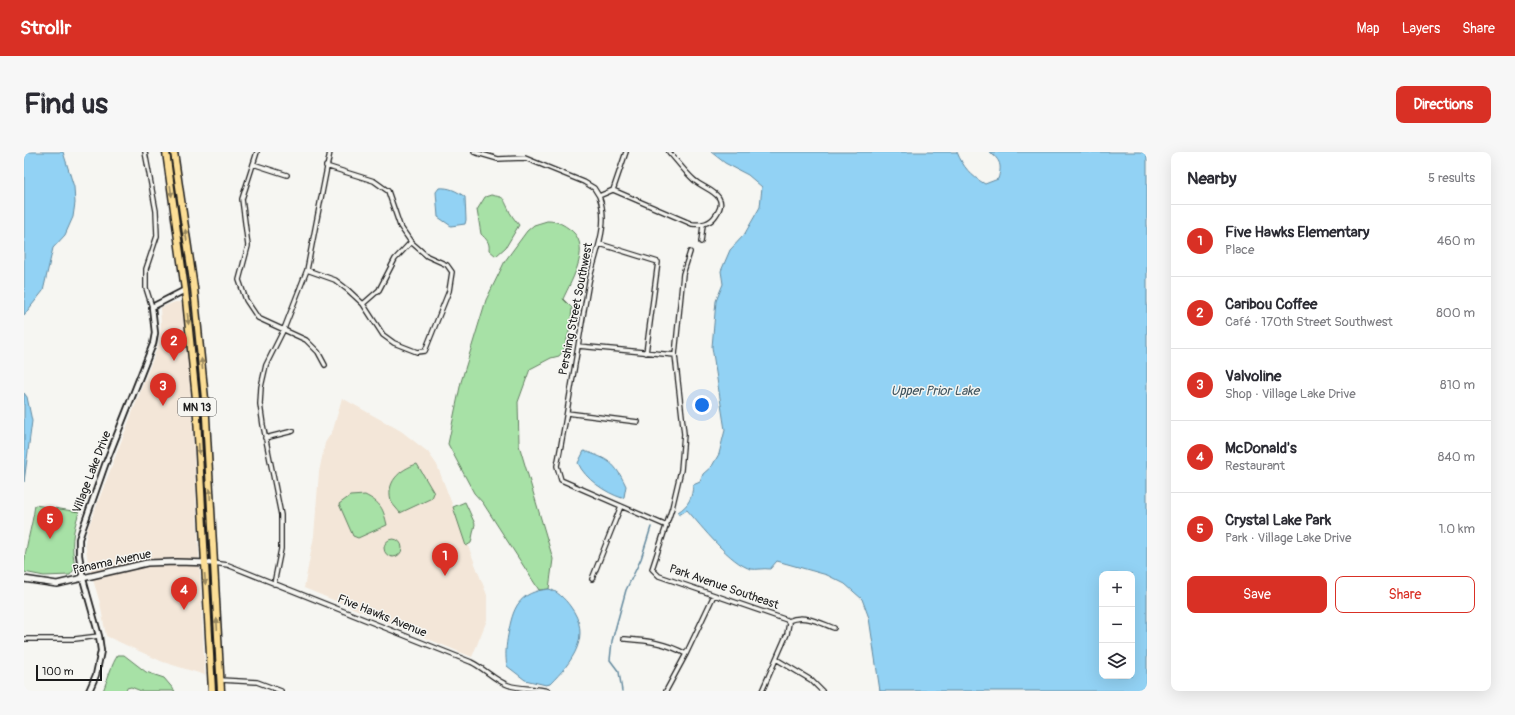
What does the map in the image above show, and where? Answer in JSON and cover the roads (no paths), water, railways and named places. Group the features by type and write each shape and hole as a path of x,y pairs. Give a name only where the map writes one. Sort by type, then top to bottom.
{"main road":[{"name":"MN 13","path":"166,152 185,290 196,399 212,691"},
{"name":"MN 13","path":"174,152 194,288 206,399 213,563 221,691"},
{"name":"Panama Avenue","path":"24,579 57,584 147,563 204,563"},
{"name":"Five Hawks Avenue","path":"204,563 213,563"}],"street":[{"path":"145,152 156,212 157,236 146,269 146,288 152,307 185,290"},
{"path":"257,152 242,199 248,246 239,280 246,300 258,318 306,340 318,352 324,365"},
{"path":"274,584 281,549 281,515 260,404 262,387 266,365 284,329 307,270 326,166 330,152"},
{"path":"474,152 498,159 525,158 584,182 594,188 599,196 613,190 692,224 703,225 714,219 719,210 720,200 715,193 694,180 669,152"},
{"path":"613,190 626,152"},
{"path":"253,164 287,175"},
{"path":"307,270 335,280 362,304 383,335 402,347 417,352 425,351 430,342 449,291 452,272 447,265 427,256 411,242 400,226 388,191 374,181 326,166"},
{"name":"Pershing Street Southwest","path":"599,196 603,206 600,244 590,280 557,466 561,480 621,506"},
{"path":"701,242 703,225"},
{"path":"362,304 379,290 395,259 411,242"},
{"path":"600,244 658,262 646,353"},
{"path":"592,579 621,506 667,526 681,470 684,434 675,355 682,274 690,252"},
{"name":"Village Lake Drive","path":"89,691 96,675 101,651 99,636 83,579 79,555 79,539 105,465 153,344 155,333 152,307"},
{"path":"578,346 675,355"},
{"path":"567,413 638,422"},
{"path":"266,438 293,431"},
{"name":"Park Avenue Southeast","path":"667,526 652,569 659,576 781,617 788,622 795,618 806,618 834,628"},
{"name":"Five Hawks Avenue","path":"213,563 228,565 481,666 501,683 523,690 548,691"},
{"path":"666,691 686,654 714,595"},
{"path":"762,691 776,659 788,622"},
{"path":"24,639 75,639 99,636"},
{"path":"624,639 655,641 671,646 686,654"},
{"path":"776,659 811,680 822,691"},
{"path":"220,680 257,682 281,691"}],"water":[{"path":"24,152 63,152 74,187 75,203 73,217 65,235 53,248 43,291 24,315"},
{"name":"Upper Prior Lake","path":"711,152 957,152 968,171 985,184 998,179 1000,170 1000,164 989,152 1147,152 1147,691 880,691 869,618 862,599 845,584 827,575 777,561 770,569 751,569 743,566 708,534 687,510 679,515 678,512 685,507 689,501 692,494 693,485 700,482 703,474 712,466 719,454 725,430 712,347 716,301 723,284 721,271 730,250 744,235 760,207 762,187 748,175 725,163"},
{"path":"439,188 453,190 465,197 465,224 451,226 438,217 436,192"},
{"path":"24,393 27,397 32,421 24,482"},
{"path":"584,451 600,457 614,467 626,486 624,497 622,498 616,496 603,489 586,475 578,463"},
{"path":"549,589 561,596 566,601 577,617 580,628 580,638 577,648 566,667 550,684 546,685 525,680 507,666 506,650 512,617 519,603 530,594"}],"waterway":[{"path":"622,691 619,672 610,660 612,641 626,590 641,559 651,527"}],"place":[{"name":"Caribou Coffee","path":"174,361"},
{"name":"Valvoline","path":"163,406"},
{"name":"Crystal Lake Park","path":"50,539"},
{"name":"Five Hawks Elementary","path":"445,576"},
{"name":"McDonald's","path":"184,610"}]}
